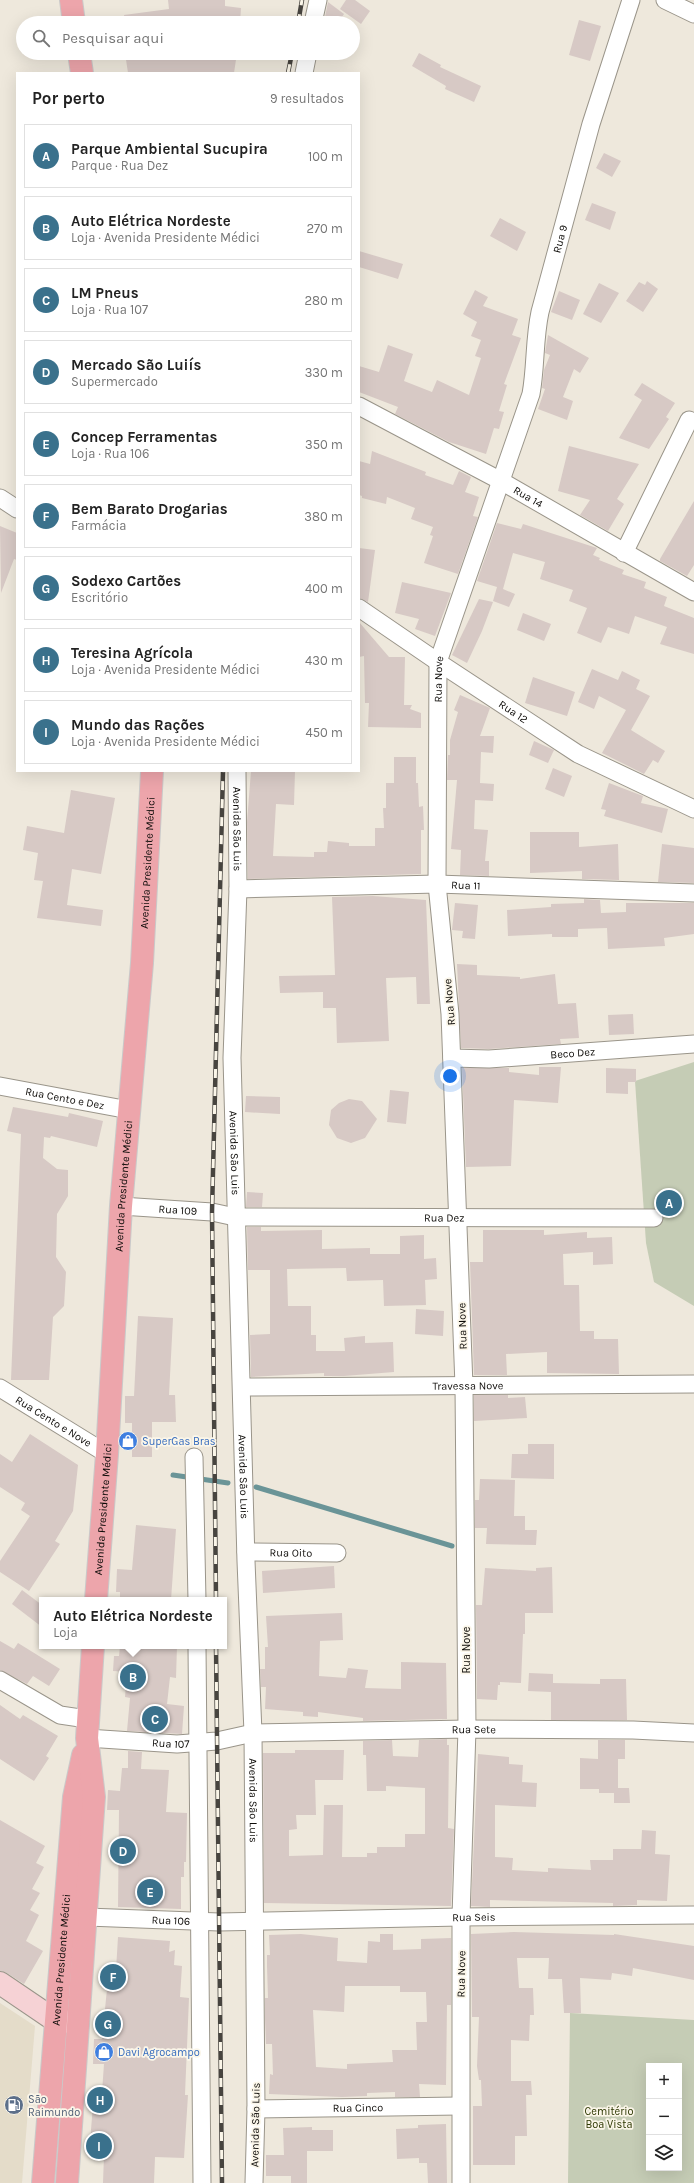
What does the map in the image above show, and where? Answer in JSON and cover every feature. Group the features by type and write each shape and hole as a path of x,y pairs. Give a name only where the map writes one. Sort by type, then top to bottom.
{"main road":[{"path":"71,0 73,16"},
{"path":"80,60 82,72"},
{"name":"Avenida Presidente Médici","path":"96,1597 107,1454 121,1206 142,963 152,772"},
{"name":"Avenida Presidente Médici","path":"43,2183 74,1797 87,1729 93,1649"},
{"name":"Avenida Presidente Médici","path":"67,2183 87,1917 94,1797 87,1729"}],"street":[{"path":"315,16 318,0"},
{"name":"Rua 9","path":"501,481 522,426 531,394 534,375 535,336 540,312 591,124 631,0"},
{"path":"665,0 694,14"},
{"path":"304,72 307,60"},
{"name":"Rua 14","path":"360,407 501,481 694,592"},
{"path":"624,553 689,420"},
{"name":"Rua Nove","path":"461,2183 459,2106 461,1917 467,1730 464,1386 450,1014 438,884 438,662 501,481"},
{"path":"0,498 16,508"},
{"name":"Rua 12","path":"360,609 578,754 694,809"},
{"name":"Avenida São Luis","path":"237,772 238,889 232,1058 235,1217 242,1387 246,1552 254,1734 256,2108 254,2183"},
{"name":"Rua 11","path":"238,889 438,884 694,893"},
{"name":"Beco Dez","path":"452,1058 489,1059 694,1044"},
{"name":"Rua Cento e Dez","path":"0,1086 129,1110"},
{"name":"Rua 109","path":"121,1206 212,1212 235,1217"},
{"name":"Rua Dez","path":"235,1217 654,1218"},
{"name":"Travessa Nove","path":"242,1387 694,1384"},
{"name":"Rua Cento e Nove","path":"0,1388 107,1454"},
{"path":"194,1463 197,1597"},
{"name":"Rua Oito","path":"246,1552 337,1553"},
{"path":"197,1649 199,1743 198,1919 202,2183"},
{"name":"Rua 107","path":"0,1680 87,1729 151,1743 199,1743 254,1734"},
{"name":"Rua Sete","path":"254,1734 467,1730 633,1730 694,1733"},
{"name":"Rua Seis","path":"254,1920 694,1915"},
{"name":"Rua 106","path":"87,1917 198,1919 219,1922 254,1920"},
{"path":"0,1983 56,2021 79,2023"},
{"name":"Rua Cinco","path":"256,2108 459,2106"}],"shaded area":[{"name":"São Raimundo","path":"0,2003 35,2026 22,2183 0,2183"}],"green space":[{"path":"694,1062 694,1306 654,1282 646,1243 635,1081"},
{"name":"Cemitério Boa Vista","path":"570,2013 694,2020 694,2183 568,2183"}],"building":[{"path":"168,0 225,0 225,6 241,8 240,16 124,16 169,9"},
{"path":"346,0 355,0 370,11 361,24 360,16 350,16 340,9"},
{"path":"328,2 344,14 343,16 325,16"},
{"path":"579,20 601,26 590,61 569,55"},
{"path":"419,53 441,65 440,67 481,86 474,102 445,89 446,86 412,66"},
{"path":"126,60 236,60 234,72 128,72"},
{"path":"604,153 621,161 612,177 596,168"},
{"path":"592,203 616,212 610,230 585,220"},
{"path":"500,218 526,232 517,251 490,236"},
{"path":"360,251 403,264 398,279 360,267"},
{"path":"647,281 658,289 643,312 626,301 639,282 645,285"},
{"path":"599,283 619,293 601,323 583,314"},
{"path":"475,290 488,297 483,306 518,319 512,335 521,338 504,384 507,385 499,411 504,412 499,429 494,428 486,454 449,442 395,414 398,407 360,392 360,366 379,372 388,345 413,354 404,381 432,392 437,380 469,395 481,358 475,356 481,340 471,336 477,322 463,314"},
{"path":"559,291 580,300 572,320 551,312"},
{"path":"548,335 589,358 580,373 574,369 563,397 573,401 567,420 538,409 545,389 542,388 544,370 550,355 545,353"},
{"path":"642,383 675,403 666,417 669,419 649,449 619,438 642,400 634,395"},
{"path":"569,446 639,464 617,499 624,504 608,531 580,515 590,500 558,491"},
{"path":"372,451 426,472 425,475 453,485 459,471 471,477 465,492 479,497 473,516 478,517 458,574 424,563 433,536 430,535 433,527 411,519 415,508 387,497 386,504 362,498 360,495 360,461 370,464"},
{"path":"694,501 694,565 687,576 660,561 660,559"},
{"path":"497,523 521,529 523,524 597,548 593,555 600,558 599,560 624,570 622,574 646,582 644,588 667,597 664,606 694,618 694,654 660,644 667,627 635,616 629,634 608,627 601,643 577,633 587,608 569,601 573,590 540,579 545,562 513,553 503,589 515,594 509,607 493,601 497,587 477,581"},
{"path":"0,526 16,533 16,560 14,559 1,593"},
{"path":"360,548 375,550 368,602 360,598"},
{"path":"402,582 451,593 435,636 415,629 419,619 395,613"},
{"path":"479,599 493,602 482,631 467,663 452,655"},
{"path":"523,613 551,624 544,641 517,630"},
{"path":"360,623 389,657 405,657 404,705 412,705 410,709 421,713 421,728 368,727 369,703 365,703 364,656 360,657"},
{"path":"592,669 618,680 622,671 640,680 636,689 650,696 631,730 665,751 658,763 653,760 644,774 602,753 626,710 599,696 594,709 578,702"},
{"path":"533,677 575,692 567,716 525,703"},
{"path":"460,695 490,708 480,736 494,736 493,753 481,752 480,783 494,784 493,801 475,800 474,829 488,830 485,861 489,861 489,876 460,875 461,850 451,849 457,780 447,780 448,755 450,755 450,740 458,712 454,710"},
{"path":"534,741 554,750 548,763 529,755"},
{"path":"394,757 416,757 416,783 418,783 419,807 423,806 424,830 421,830 421,874 248,879 247,822 251,772 295,772 294,805 276,804 273,856 314,857 314,852 327,852 328,841 349,843 349,846 375,846 375,828 384,828 383,808 386,808 386,783 394,783"},
{"path":"553,768 572,776 564,797 545,789"},
{"path":"609,783 643,796 641,803 668,809 662,833 604,816 606,810 601,809"},
{"path":"71,790 115,798 101,874 72,869 67,905 103,910 101,926 37,918 43,881 34,880 38,853 23,850 27,826 64,833"},
{"path":"530,832 579,832 579,847 618,844 619,880 582,879 582,871 530,873"},
{"path":"662,844 694,848 694,883 658,882"},
{"path":"373,896 426,900 430,1004 417,1004 416,977 386,978 389,1041 337,1043 336,1008 323,1008 323,992 280,993 279,976 335,975 332,897"},
{"path":"584,899 600,900 601,913 626,912 626,903 694,903 694,934 664,938 665,946 608,949 607,928 578,929 578,937 552,937 552,934 508,936 507,910 551,907 551,904 584,903"},
{"path":"455,903 478,905 475,939 462,938 463,931 452,930"},
{"path":"457,964 477,965 477,975 520,977 520,979 555,974 558,1004 576,1003 579,1038 560,1039 561,1044 489,1049 461,1048"},
{"path":"633,1014 634,1034 609,1035 608,1015"},
{"path":"539,1067 561,1067 558,1103 514,1100 511,1166 466,1167 462,1068 509,1068 509,1072 539,1075"},
{"path":"606,1068 636,1069 636,1082 628,1082 628,1094 606,1093"},
{"path":"390,1090 409,1092 406,1124 387,1122"},
{"path":"246,1096 280,1097 280,1114 245,1112"},
{"path":"349,1099 362,1101 377,1119 365,1138 351,1143 337,1138 329,1125 331,1110 339,1103"},
{"path":"13,1107 68,1117 69,1113 103,1121 97,1147 51,1136 50,1138 44,1137 43,1158 57,1169 68,1170 68,1196 57,1214 56,1257 66,1272 64,1306 53,1317 49,1380 11,1380 21,1134 7,1131"},
{"path":"247,1192 263,1193 262,1207 246,1207"},
{"path":"247,1227 261,1227 261,1231 322,1230 322,1249 370,1248 370,1254 400,1254 400,1236 424,1235 424,1259 436,1258 437,1279 425,1280 426,1305 384,1306 383,1280 347,1281 346,1268 287,1269 288,1306 311,1306 311,1335 316,1335 316,1351 345,1351 344,1338 365,1336 365,1343 393,1342 394,1372 344,1376 324,1376 324,1373 251,1377 250,1335 270,1334 270,1270 248,1270"},
{"path":"483,1230 544,1230 544,1235 587,1232 587,1238 612,1237 613,1264 593,1265 593,1252 563,1254 564,1285 579,1285 580,1331 594,1331 594,1339 618,1339 619,1374 547,1373 547,1352 506,1354 507,1375 474,1375 470,1262 483,1262"},
{"path":"416,1309 444,1311 443,1336 415,1334"},
{"path":"138,1316 173,1318 169,1395 175,1395 176,1422 152,1422 152,1457 132,1457 132,1423 125,1423 125,1396 134,1396"},
{"path":"474,1395 508,1395 508,1398 525,1397 527,1418 474,1421"},
{"path":"30,1434 78,1465 73,1511 55,1541 60,1544 29,1591 0,1572 0,1561 30,1516 21,1510 25,1503 0,1487 0,1454 12,1462"},
{"path":"528,1444 554,1444 554,1479 511,1478 512,1454 528,1454"},
{"path":"480,1479 515,1480 514,1516 525,1516 525,1530 537,1530 536,1545 486,1544 487,1528 475,1528 475,1500 479,1500"},
{"path":"136,1525 176,1529 171,1597 120,1597 120,1592 116,1592 117,1569 132,1570"},
{"path":"334,1566 335,1588 263,1593 262,1571"},
{"path":"552,1567 553,1613 525,1613 521,1683 500,1682 500,1685 498,1685 497,1700 477,1699 476,1605 482,1605 485,1568 536,1571 536,1568"},
{"path":"22,1590 39,1603 39,1625 12,1604"},
{"path":"342,1613 343,1640 320,1641 319,1676 346,1678 348,1668 368,1670 365,1688 401,1689 401,1662 446,1663 447,1719 363,1721 363,1718 318,1712 318,1717 303,1716 303,1712 265,1709 266,1687 261,1687 260,1669 265,1669 265,1647 268,1647 266,1616"},
{"path":"0,1641 14,1649 18,1643 60,1669 49,1686 33,1676 27,1684 0,1670"},
{"path":"120,1649 177,1649 176,1678 170,1677 167,1704 184,1706 182,1734 127,1731 130,1698 125,1697 127,1672 113,1671 114,1656 119,1656"},
{"path":"529,1673 553,1674 553,1683 600,1684 600,1679 626,1679 627,1720 551,1720 551,1692 528,1691"},
{"path":"0,1705 20,1719 23,1715 58,1736 46,1756 49,1758 34,1781 0,1759"},
{"path":"447,1739 447,1745 449,1745 448,1828 454,1829 451,1906 264,1903 263,1753 295,1753 295,1750 344,1750 343,1780 315,1780 316,1815 296,1815 297,1829 289,1830 289,1856 323,1855 324,1805 343,1805 342,1857 367,1857 367,1853 377,1853 377,1847 405,1847 405,1834 425,1834 425,1788 386,1786 386,1791 367,1791 366,1755 363,1755 363,1741 392,1740 393,1756 418,1757 419,1740"},
{"path":"598,1740 625,1740 625,1759 618,1759 618,1788 629,1788 630,1803 614,1803 614,1793 599,1793 599,1789 580,1789 580,1758 598,1759"},
{"path":"128,1751 142,1752 141,1769 169,1770 166,1812 187,1813 186,1862 184,1862 184,1877 181,1877 181,1909 118,1907 119,1810 107,1810 108,1790 120,1791 122,1768 128,1768"},
{"path":"478,1754 509,1757 509,1764 523,1765 522,1782 537,1783 536,1807 495,1805 495,1857 513,1858 512,1870 548,1872 548,1868 591,1870 590,1860 613,1860 613,1849 641,1849 642,1830 656,1831 655,1854 670,1855 667,1901 637,1900 637,1905 613,1906 613,1903 490,1900 490,1907 471,1906"},
{"path":"0,1820 45,1846 36,1863 44,1867 32,1889 40,1893 30,1910 39,1915 26,1941 43,1951 24,1984 7,1973 0,1971"},
{"path":"514,1932 614,1934 694,1946 694,1980 633,1968 632,1976 612,1973 611,1980 580,1978 581,2013 564,2013 562,1979 548,1979 549,1958 517,1958 519,1988 533,1988 534,2015 530,2015 529,2041 511,2040 511,2081 531,2081 532,2095 526,2095 527,2136 515,2136 515,2165 473,2165 473,2106 482,2106 481,2080 479,2080 477,2066 479,2017 472,2017 471,1934"},
{"path":"301,1934 338,1938 337,1961 367,1963 368,1941 380,1942 380,1934 393,1934 393,1950 421,1949 421,1939 451,1938 451,2005 447,2005 446,2085 419,2084 420,2097 395,2097 395,2092 367,2093 367,2096 342,2097 269,2094 270,2074 273,2075 272,2044 266,2044 265,1998 268,1998 267,1955 270,1955 269,1935","holes":["345,1986 400,1986 400,1992 426,1992 427,2022 416,2022 417,2050 392,2050 393,2062 347,2064 347,2069 316,2067 313,2010 344,2012"]},
{"path":"118,1937 170,1941 169,1952 175,1950 174,1965 182,1966 180,1997 189,1998 185,2095 188,2095 184,2158 155,2157 154,2183 103,2183 104,2155 89,2155 94,2092 102,2092 104,2064 93,2064 94,2039 102,2039 109,1969 116,1970"},
{"path":"446,2124 447,2183 428,2183 427,2163 419,2163 419,2158 397,2159 396,2129 418,2128 418,2125"},
{"path":"312,2127 312,2130 333,2130 333,2151 307,2151 307,2183 291,2183 291,2176 266,2176 266,2155 284,2155 283,2128"}],"waterway":[{"path":"173,1475 228,1483"},
{"path":"256,1487 452,1546"}],"railway":[{"path":"299,16 302,0"},
{"path":"288,72 291,60"},
{"path":"216,1597 212,1212 223,772"},
{"path":"216,1649 222,2183"}],"place":[{"name":"Parque Ambiental Sucupira","path":"669,1203"},
{"name":"SuperGas Bras","path":"128,1441"},
{"name":"Auto Elétrica Nordeste","path":"133,1677"},
{"name":"LM Pneus","path":"155,1719"},
{"name":"Mercado São Luiís","path":"123,1851"},
{"name":"Concep Ferramentas","path":"150,1892"},
{"name":"Bem Barato Drogarias","path":"113,1977"},
{"name":"Sodexo Cartões","path":"108,2024"},
{"name":"Davi Agrocampo","path":"104,2052"},
{"name":"Teresina Agrícola","path":"100,2100"},
{"name":"São Raimundo","path":"14,2105"},
{"name":"Mundo das Rações","path":"99,2146"}]}
